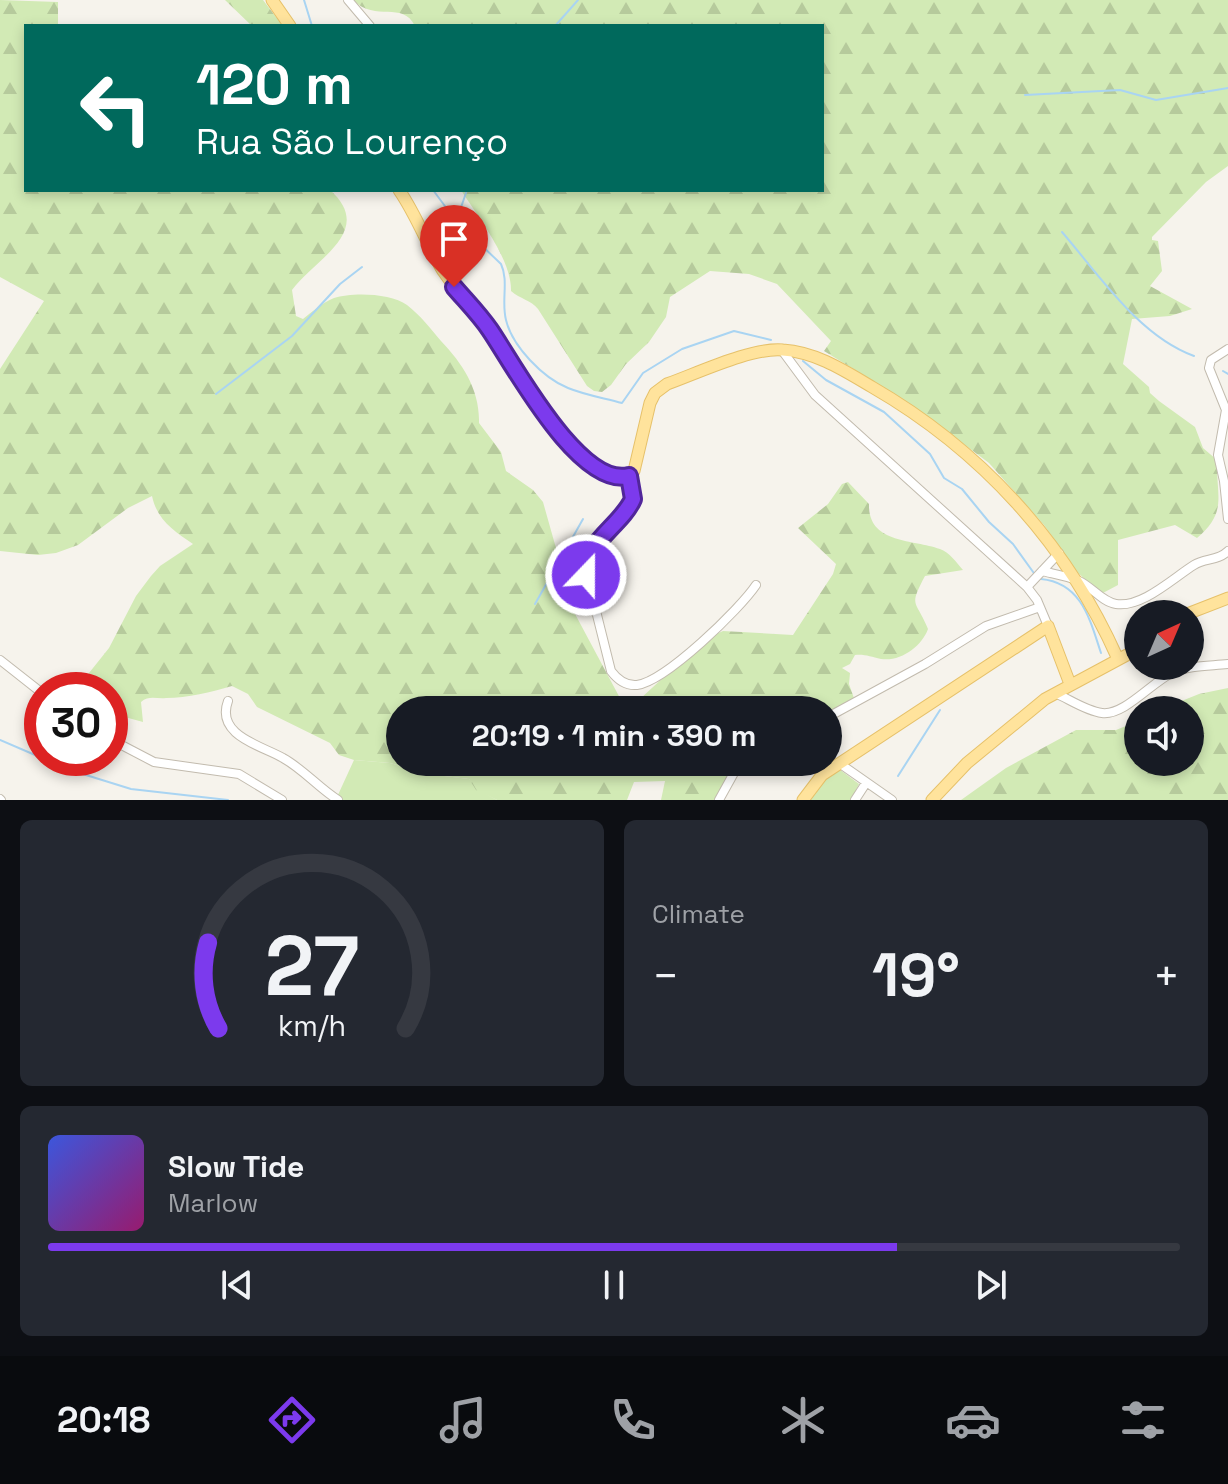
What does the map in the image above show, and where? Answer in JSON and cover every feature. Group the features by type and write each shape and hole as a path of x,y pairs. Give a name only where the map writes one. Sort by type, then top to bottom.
{"main road":[{"path":"272,0 289,24"},
{"path":"400,192 446,275 489,328 550,421 585,461 602,473 612,477 629,476 637,465 650,403 660,389 760,351 781,349 797,352 840,368 909,409 944,434 1005,491 1059,553 1117,657"},
{"path":"1204,607 1228,598"},
{"path":"1204,614 1228,605"},
{"path":"842,761 1048,626 1070,684"},
{"path":"932,800 967,763 1054,692 1124,652"},
{"path":"1117,657 1124,654"},
{"path":"803,800 821,776"}],"street":[{"path":"348,0 368,24"},
{"path":"781,349 806,387 1027,587 1048,626"},
{"path":"1228,349 1211,360 1209,368 1226,410 1218,455 1228,519"},
{"path":"797,393 806,387"},
{"path":"629,476 633,489 629,508 592,551 585,567 614,676 637,685 660,675 745,602 756,585"},
{"path":"1038,575 1076,579 1114,604 1130,603 1167,586 1196,563 1220,558 1228,551"},
{"path":"1027,587 1059,553"},
{"path":"842,709 986,626 1040,607"},
{"path":"0,660 24,679"},
{"path":"1054,692 1099,712 1111,712 1171,673 1228,664"},
{"path":"228,701 228,720 240,736 283,758 338,800"},
{"path":"128,748 154,762 239,774 282,800"},
{"path":"842,765 892,800"},
{"path":"719,800 732,776"},
{"path":"855,800 866,783"}],"green space":[{"path":"0,0 58,2 58,24 24,24 24,192 332,192 343,205 347,219 344,231 337,244 292,290 296,316 303,319 326,302 342,296 361,294 391,298 412,309 449,350 469,378 477,400 479,423 501,452 506,471 533,490 543,502 574,612 619,696 386,696 386,763 354,760 339,755 330,743 257,707 248,694 232,686 191,696 147,699 141,702 143,722 128,718 128,672 90,672 109,648 136,596 151,576 160,566 193,544 162,518 152,496 128,508 78,545 56,553 38,555 0,551 0,369 44,301 0,277"},
{"path":"225,0 263,0 281,24 250,24"},
{"path":"353,0 1228,0 1228,166 1206,182 1152,237 1152,240 1158,241 1162,271 1150,286 1192,309 1170,316 1132,319 1123,364 1149,387 1150,393 1159,401 1195,427 1203,448 1217,460 1218,503 1213,520 1197,538 1175,525 1118,540 1118,585 1101,594 1077,572 1044,525 989,463 909,403 824,351 831,341 777,284 749,274 710,271 670,297 666,317 649,342 602,392 587,386 538,309 511,291 500,253 462,192 824,192 824,24 414,24 403,14 362,7"},
{"path":"848,482 869,504 871,517 884,533 943,550 963,570 925,576 915,599 928,629 910,652 889,659 855,655 850,664 842,668 850,673 849,684 855,701 842,708 842,696 643,696 705,639 723,631 793,635 833,574 836,564 798,528 828,504 842,484"},
{"path":"1228,688 1228,800 961,800 1006,768 1076,730 1116,730 1124,727 1124,776 1204,776 1204,696 1194,696"},
{"path":"354,760 386,763 386,776 469,779 497,800 342,800 337,797"},
{"path":"842,771 859,784 851,800 809,800 822,779 842,776"},
{"path":"444,776 729,776 718,800 661,800 665,781 634,782 627,800 497,800 476,790 469,779"}],"waterway":[{"path":"304,0 311,24"},
{"path":"557,24 578,0"},
{"path":"1025,95 1120,90 1156,100 1228,88"},
{"path":"434,192 456,221 501,264 506,320 515,340 539,369 568,388 622,403 643,373 682,349 734,331 771,340"},
{"path":"457,219 466,192"},
{"path":"454,233 464,230"},
{"path":"1062,232 1138,320 1174,347 1194,356"},
{"path":"216,394 292,336 340,284 362,267"},
{"path":"803,361 826,380 884,412 930,454 944,478 962,489 989,522 1013,544 1036,576"},
{"path":"1223,371 1228,374"},
{"path":"535,604 583,519"},
{"path":"1041,579 1055,582 1075,595 1088,616 1101,653"},
{"path":"898,776 940,710"},
{"path":"0,740 24,750"},
{"path":"89,776 131,789 228,800"}],"route":[{"path":"454,287 489,328 550,421 585,461 612,477 629,476 633,499 622,518 588,557 586,575"}]}
